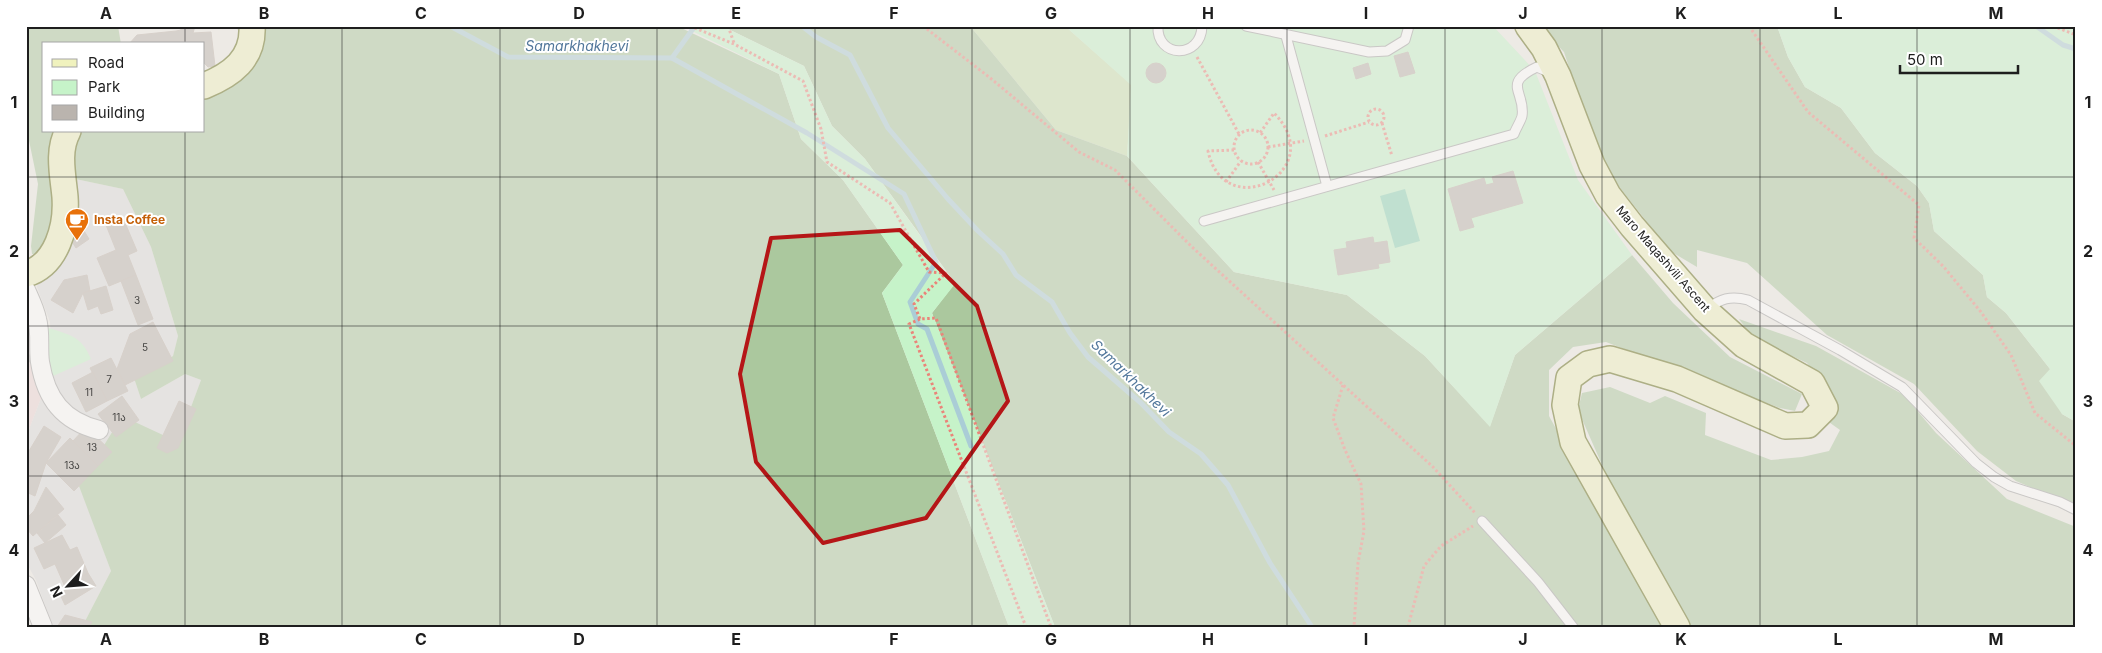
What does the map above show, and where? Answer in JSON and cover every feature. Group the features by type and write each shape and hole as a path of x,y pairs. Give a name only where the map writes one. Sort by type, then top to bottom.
{"main road":[{"path":"205,86 229,74 239,66 251,47 252,26"},
{"name":"Maro Maqashvili Ascent","path":"1528,26 1544,48 1558,76 1592,164 1608,195 1648,246 1705,310 1744,345 1812,383 1825,408 1808,425 1786,426 1677,379 1610,359 1588,364 1569,378 1564,405 1573,442 1677,627"},
{"path":"26,274 35,271 49,261 60,236 65,198 62,158 68,132"}],"street":[{"path":"26,290 38,320 40,362 47,391 59,408 80,425 99,430"},
{"path":"26,585 43,627"}],"lane":[{"path":"1158,26 1159,37 1168,48 1182,51 1191,48 1199,40 1202,26"},
{"path":"1246,26 1286,36 1369,52 1387,51 1405,40 1409,26"},
{"path":"1286,36 1327,186"},
{"path":"1204,221 1514,134 1522,114 1516,86 1523,73 1536,67 1558,76"},
{"path":"1705,310 1727,298 1748,300 1840,350 1902,387 1976,463 1994,477 2010,486 2060,502 2076,510"},
{"path":"1482,520 1538,582 1573,627"}],"path":[{"path":"690,26 734,44 803,81 821,129 827,162 890,203 931,272 946,273 914,304 920,319"},
{"path":"728,26 734,44"},
{"path":"924,26 1079,152 1115,170 1192,247 1433,467 1482,520 1441,546 1424,566 1408,627"},
{"path":"1749,26 1808,112 1919,205 1914,238 1943,266 1981,312 2011,355 2036,413 2076,446"},
{"path":"2052,26 2076,35"},
{"path":"1191,48 1239,134"},
{"path":"1382,124 1374,125 1369,122 1369,114 1372,110 1379,110 1383,114 1382,124 1395,167"},
{"path":"1234,150 1208,151 1216,172 1226,182 1240,187 1254,188 1269,183 1279,175 1287,163 1291,150 1289,135 1283,122 1274,113 1260,133"},
{"path":"1250,130 1260,133 1268,147 1264,158 1249,164 1241,161 1234,150 1239,134 1250,130"},
{"path":"1226,182 1241,161"},
{"path":"1258,162 1279,200"},
{"path":"1026,627 909,324 920,319 936,318 1051,627"},
{"path":"1343,385 1334,418 1345,450 1361,484 1364,531 1358,563 1354,627"}],"highlighted area":[{"path":"900,230 977,306 1008,401 926,518 823,543 756,462 740,374 771,238"}],"shaded area":[{"path":"66,177 123,189 151,247 178,336 173,356 134,378 141,399 185,374 201,380 178,442 80,486 111,571 82,627 53,627 36,580 26,562 26,437 43,393 67,409 52,384 50,322 37,287"},
{"path":"26,311 43,393 26,437"}],"green space":[{"path":"26,26 118,26 121,42 42,42 42,132 205,132 205,70 213,70 234,61 241,34 235,26 677,26 779,74 801,139 843,180 903,265 882,293 1009,627 82,627 111,571 79,486 122,416 178,442 201,380 185,374 141,399 134,378 173,356 178,336 151,247 123,189 66,177 57,220 45,255 32,254 31,246 38,184 26,126"},
{"path":"695,26 722,26 804,66 832,126 865,159 955,284 932,313 1055,627 1009,627 882,293 903,265 843,180 801,139 779,74 692,31"},
{"path":"722,26 970,26 1056,130 1127,156 1234,272 1347,295 1425,356 1490,426 1515,355 1632,255 1673,303 1730,357 1802,394 1795,411 1780,408 1606,342 1573,347 1549,370 1549,416 1666,627 1055,627 932,313 955,283 865,159 832,126 804,66"},
{"path":"970,26 1065,26 1132,85 1127,156 1056,130"},
{"path":"1065,26 1493,26 1535,71 1578,180 1632,255 1515,355 1490,427 1425,356 1347,295 1234,272 1127,156 1131,85"},
{"path":"1539,26 1777,26 1788,57 1805,87 1841,108 1875,153 1917,186 1929,203 1934,231 1983,275 1987,297 2006,313 2050,369 2062,414 2076,422 2076,507 2016,481 1977,451 1914,384 1827,335 1747,263 1697,250 1697,267 1670,251 1620,188 1597,152 1564,52"},
{"path":"1777,26 2076,26 2076,422 2062,414 2039,381 2050,369 2006,313 1987,297 1983,275 1934,231 1929,203 1917,186 1875,153 1841,108 1805,87 1788,57"},
{"path":"1405,189 1420,241 1395,248 1380,196"},
{"path":"1739,319 1816,346 1904,395 1936,433 2007,499 2076,527 2076,627 1685,627 1624,515 1578,410 1582,393 1610,387 1650,403 1665,396 1706,413 1705,435 1771,460 1802,457 1829,451 1840,430 1826,420 1830,392 1807,363 1753,338"},
{"path":"46,327 68,334 78,340 91,359 51,377"}],"building":[{"path":"180,26 195,26 193,33 211,32 215,66 208,67 205,64 205,42 131,42 137,35 181,30"},
{"path":"1408,52 1415,73 1400,77 1394,56"},
{"path":"1156,63 1163,66 1166,73 1163,80 1156,83 1149,80 1146,73 1149,66"},
{"path":"1368,63 1371,74 1356,79 1353,68"},
{"path":"1513,171 1523,203 1471,218 1474,227 1460,231 1448,189 1484,178 1486,185 1494,183 1492,177"},
{"path":"123,218 137,251 128,255 136,275 109,286 97,258 116,250 106,225"},
{"path":"81,226 89,239 76,248 71,240 72,235"},
{"path":"1373,237 1374,243 1387,241 1390,262 1378,264 1379,268 1338,275 1334,250 1347,248 1346,242"},
{"path":"87,275 90,291 83,293 73,313 51,300 64,280"},
{"path":"136,275 153,319 138,325 121,281"},
{"path":"106,286 113,310 101,314 98,306 88,310 83,293"},
{"path":"153,322 173,361 125,385 117,369 130,334"},
{"path":"26,348 32,361 26,363"},
{"path":"111,358 128,391 107,401 90,368"},
{"path":"93,372 107,401 86,412 72,383"},
{"path":"122,396 139,420 116,437 98,414"},
{"path":"179,401 196,409 178,448 167,453 157,448"},
{"path":"44,426 61,437 46,463 35,496 26,492 26,456"},
{"path":"86,427 112,452 98,466 73,441"},
{"path":"70,438 98,466 74,491 46,463"},
{"path":"46,487 64,509 33,536 26,528 26,519 34,511"},
{"path":"58,515 66,525 45,543 37,533"},
{"path":"62,535 70,550 77,547 88,573 66,589 55,564 44,569 34,548"},
{"path":"88,573 96,586 65,605 59,592"},
{"path":"65,615 92,622 89,627 57,627"}],"waterway":[{"name":"Samarkhakhevi","path":"450,26 508,57 672,58 695,26"},
{"name":"Samarkhakhevi","path":"802,26 816,37 850,55 888,128 948,199 1003,254 1016,275 1052,302 1070,333 1088,357 1141,403 1169,432 1201,454 1228,485 1270,563 1312,627"},
{"path":"2036,26 2063,45 2076,49"},
{"path":"672,58 807,133 904,194 936,262 910,302 918,324 927,329 971,446"}],"place":[{"name":"Insta Coffee","path":"77,241"}]}
